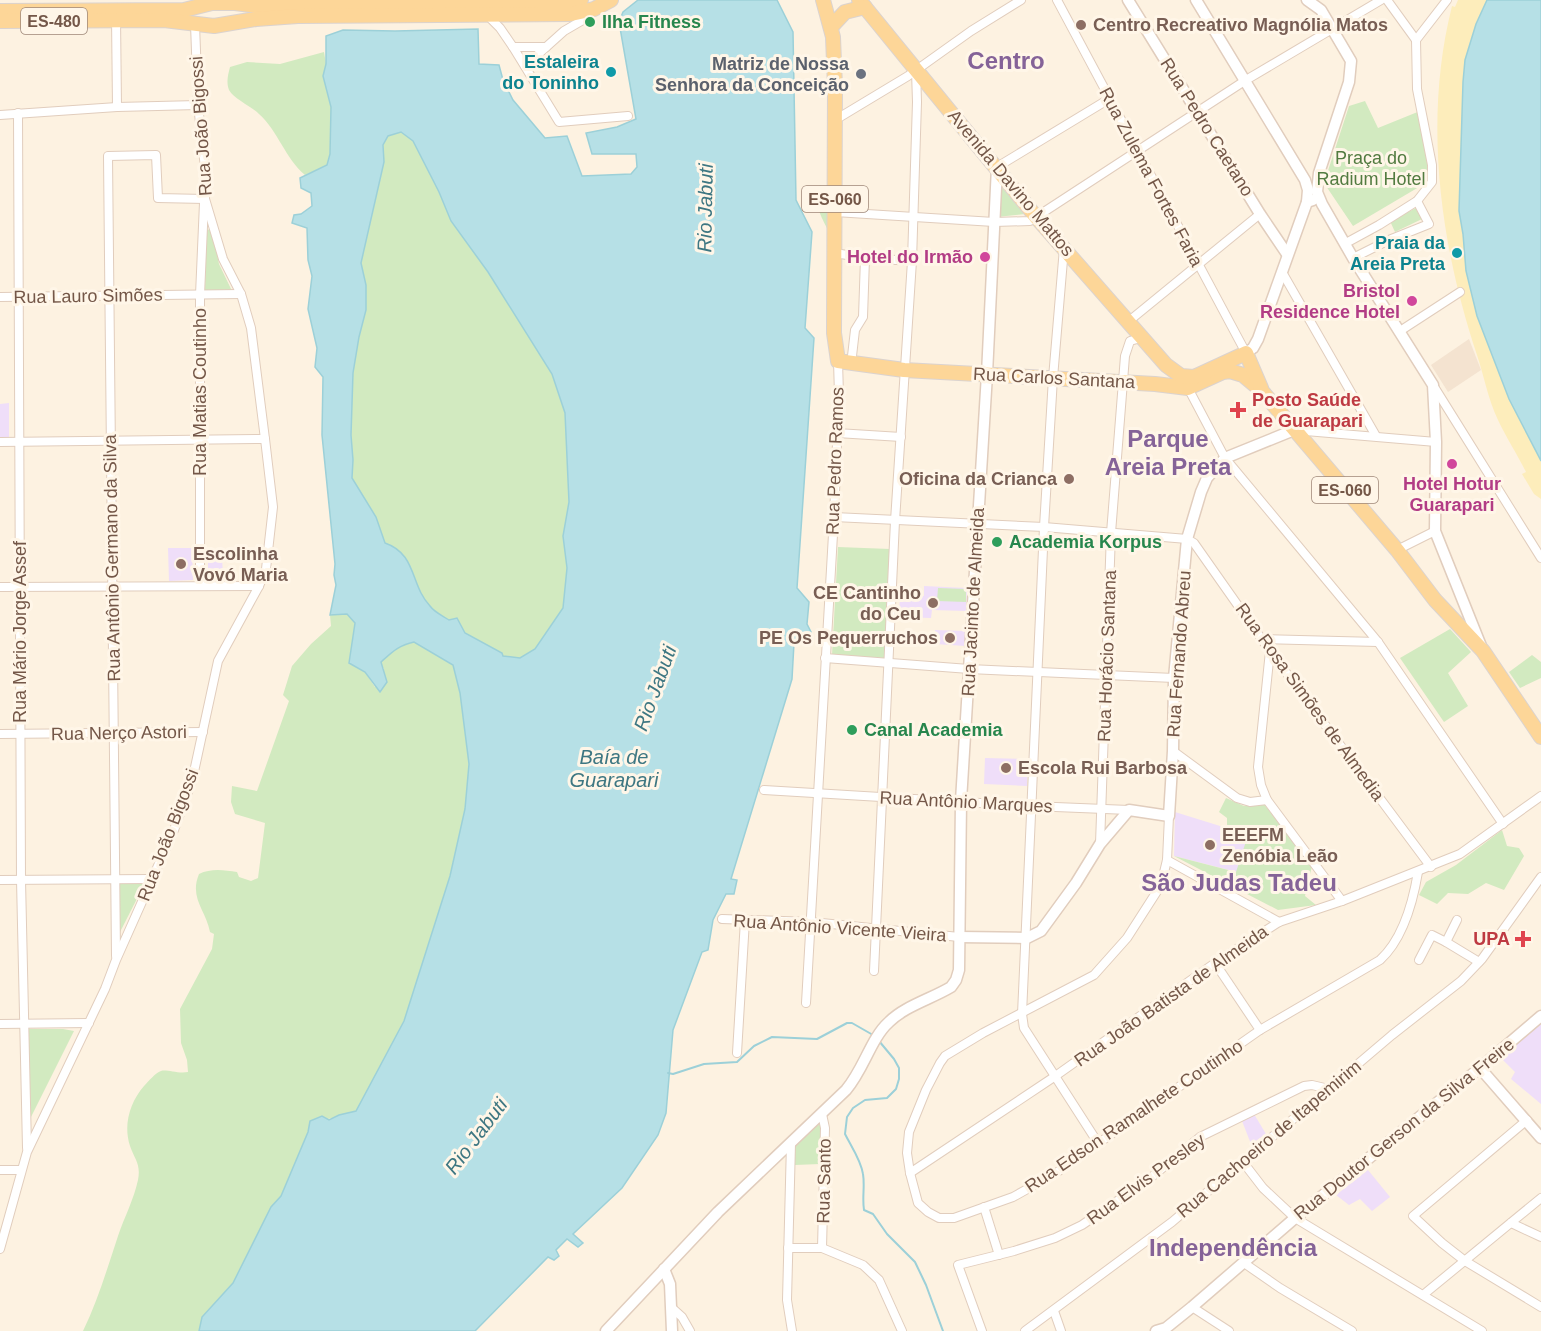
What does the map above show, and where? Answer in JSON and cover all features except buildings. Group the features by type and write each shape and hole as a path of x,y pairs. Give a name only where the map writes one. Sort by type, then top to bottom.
{"main road":[{"name":"ES-480","path":"0,21 27,16 116,15 193,8 212,3 258,6 551,4 581,0"},
{"name":"ES-480","path":"116,15 214,26 256,19 298,16 571,14 594,9 611,0"},
{"name":"Rua Pedro Ramos","path":"822,0 831,27 835,120 834,333 838,362"},
{"path":"831,27 845,12 862,4"},
{"name":"Avenida Davino Mattos","path":"862,4 1037,218 1166,364"},
{"path":"193,8 192,16 195,24"},
{"name":"ES-480","path":"0,11 27,16"},
{"path":"1166,364 1181,376 1194,377 1246,353"},
{"name":"ES-060","path":"1246,353 1261,390"},
{"name":"Rua Carlos Santana","path":"838,362 904,370 1188,388"},
{"path":"1161,385 1166,377 1166,364"},
{"name":"ES-060","path":"1188,388 1230,371 1243,375 1261,390 1397,550 1435,600 1483,651 1541,737"}],"street":[{"path":"835,120 916,70 1021,0"},
{"name":"Rua Zulema Fortes Faria","path":"1057,0 1246,353"},
{"name":"Rua Pedro Caetano","path":"1128,0 1287,254"},
{"path":"1196,0 1305,180 1308,190 1307,202 1258,339 1246,353"},
{"path":"1305,180 1314,180 1318,173 1351,71 1351,61 1334,29 1321,10 1307,0"},
{"path":"835,212 994,222 1030,221 1246,80 1381,0"},
{"path":"1346,243 1417,201 1432,182 1432,165 1417,88 1416,40 1387,0"},
{"path":"1416,40 1447,0"},
{"path":"525,66 564,32 588,17 594,9"},
{"path":"116,15 117,107"},
{"path":"488,16 500,28 513,47 559,122 628,116"},
{"path":"1405,23 1415,25 1427,23"},
{"name":"Rua João Bigossi","path":"0,1249 27,1152 89,1023 174,830 192,781 218,661 259,586 266,568 273,507 265,439 250,328 242,297 223,259 205,199 195,24"},
{"path":"513,47 546,47"},
{"path":"874,971 895,520 912,261 916,70"},
{"path":"997,167 1109,99"},
{"path":"0,115 117,107 198,105"},
{"name":"Rua Mário Jorge Assef","path":"18,113 21,880 27,1152"},
{"name":"Rua Antônio Germano da Silva","path":"116,960 108,156 156,155 158,198 205,199"},
{"name":"Rua Jacinto de Almeida","path":"606,1331 718,1212 822,1114 856,1078 874,1043 889,1021 951,987 956,980 959,970 961,801 997,167"},
{"path":"1318,173 1317,192 1353,258 1541,558"},
{"name":"Rua Matias Coutinho","path":"200,586 200,295 205,199"},
{"path":"1307,202 1316,200 1322,204"},
{"path":"1353,258 1429,224 1417,201"},
{"path":"1129,321 1260,214"},
{"path":"1379,225 1389,240"},
{"path":"1064,248 1044,527 1022,1014 1024,1028 1098,1143"},
{"path":"835,253 865,258 912,261"},
{"path":"852,356 855,330 863,317 865,258"},
{"path":"1282,272 1376,436"},
{"path":"1400,331 1460,292"},
{"name":"Rua Lauro Simões","path":"0,297 109,295 242,297"},
{"name":"Rua Horácio Santana","path":"1100,844 1111,533 1125,356 1128,345 1134,339 1145,339"},
{"name":"Rua Pedro Ramos","path":"806,1003 834,517 838,362"},
{"path":"1433,385 1436,442 1435,531 1483,651"},
{"path":"1188,388 1225,458 1378,642 1503,824"},
{"path":"1225,458 1294,430 1436,442"},
{"path":"837,433 901,437"},
{"path":"0,442 265,439"},
{"name":"Rua Fernando Abreu","path":"1167,860 1173,752 1174,678 1187,539 1207,478 1225,458"},
{"path":"834,517 1044,527 1187,539"},
{"path":"1397,550 1435,531"},
{"name":"Rua Rosa Simões de Almedia","path":"1187,539 1199,549 1270,651 1431,867"},
{"path":"0,587 259,586"},
{"path":"1263,639 1378,642"},
{"path":"1270,651 1258,767 1261,785 1267,800 1342,901"},
{"path":"825,658 1038,673 1174,678"},
{"name":"Rua Nerço Astori","path":"0,734 203,732"},
{"path":"1173,752 1237,798 1250,802 1267,800"},
{"name":"Rua Antônio Marques","path":"764,790 1129,810 1168,816"},
{"name":"Rua João Batista de Almeida","path":"910,1173 1054,1077 1215,963 1279,922 1342,901 1460,854 1541,796"},
{"path":"959,937 1027,938 1041,931 1100,844 1129,810"},
{"path":"1167,860 1279,922"},
{"name":"Rua Edson Ramalhete Coutinho","path":"1167,860 1161,885 1127,938 1094,975 982,1033 945,1056 940,1063 909,1132 907,1153 918,1203 928,1212 939,1218 954,1218 1013,1197 1048,1178 1260,1030 1380,960 1390,951 1413,896 1418,872"},
{"name":"Rua Cachoeiro de Itapemirim","path":"1025,1331 1172,1222 1392,1035 1461,981 1479,962 1541,877"},
{"path":"0,880 152,879"},
{"name":"Rua Antônio Vicente Vieira","path":"722,919 812,922 959,937"},
{"path":"737,1053 745,920"},
{"path":"1446,942 1457,920"},
{"path":"1419,960 1432,935 1479,962"},
{"path":"1215,963 1260,1030"},
{"name":"Rua Doutor Gerson da Silva Freire","path":"1156,1331 1166,1328 1192,1307 1295,1218 1541,1016"},
{"path":"0,1024 89,1023"},
{"path":"1480,1068 1541,1138"},
{"name":"Rua Elvis Presley","path":"982,1331 958,1265 1055,1238 1082,1225 1149,1180 1200,1137 1304,1086 1312,1085 1329,1089"},
{"name":"Rua Santo","path":"822,1114 825,1128 822,1248"},
{"path":"1527,1120 1413,1215 1442,1244 1465,1261 1541,1307"},
{"path":"791,1143 787,1300 792,1331"},
{"path":"1243,1162 1263,1188 1295,1218 1482,1331"},
{"path":"0,1170 21,1170"},
{"path":"1423,1295 1541,1198"},
{"path":"984,1207 999,1255"},
{"path":"1511,1223 1541,1237"},
{"path":"788,1248 822,1248 863,1265 879,1280 902,1331"},
{"path":"1244,1263 1280,1288 1352,1331"},
{"path":"664,1269 670,1284 672,1331"},
{"path":"1192,1307 1229,1331"},
{"path":"672,1308 682,1317 690,1331"},
{"path":"1054,1311 1060,1331"}],"shaded area":[{"path":"1469,339 1481,370 1448,392 1431,365"},
{"path":"9,403 9,437 0,437 0,404"},
{"name":"Escolinha Vovó Maria","path":"168,548 192,548 193,580 169,581"},
{"path":"222,553 223,581 208,581 208,554"},
{"name":"CE Cantinho do Ceu","path":"924,586 967,588 966,611 932,610 931,618 899,617 900,594 924,596"},
{"name":"PE Os Pequerruchos","path":"935,630 965,631 965,646 935,644"},
{"name":"Escola Rui Barbosa","path":"985,758 1028,759 1027,786 984,784"},
{"name":"EEEFM Zenóbia Leão","path":"1175,812 1249,835 1237,872 1174,856"},
{"path":"1541,1023 1541,1104 1511,1079 1515,1072 1501,1058"},
{"path":"1254,1114 1266,1134 1251,1144 1242,1121"},
{"path":"1368,1170 1390,1197 1372,1211 1360,1199 1349,1205 1336,1195"}],"green space":[{"path":"324,52 326,64 323,76 331,107 330,154 328,165 305,175 292,161 266,121 231,93 227,81 230,67 247,62 280,64"},
{"name":"Praça do Radium Hotel","path":"1365,101 1378,128 1420,111 1428,166 1424,184 1353,226 1324,183 1349,106"},
{"path":"401,132 413,141 451,221 488,272 552,374 565,413 569,502 563,536 567,568 563,608 535,649 520,658 503,656 502,653 465,633 457,618 449,620 432,608 419,589 403,555 385,544 376,517 352,478 353,373 366,310 366,285 361,263 384,162 383,145 388,136"},
{"path":"999,184 1025,214 997,217"},
{"path":"820,185 831,206 829,232 817,203"},
{"path":"1416,208 1422,219 1395,232 1390,221"},
{"path":"212,229 219,264 232,291 205,292 206,230"},
{"path":"838,547 890,549 884,658 832,655"},
{"path":"938,588 966,589 966,602 937,601"},
{"path":"347,614 355,623 349,663 365,672 375,687 384,669 380,662 395,648 414,642 453,665 460,693 469,764 465,809 450,876 404,1021 356,1112 310,1121 308,1132 281,1196 271,1207 233,1283 202,1317 199,1331 83,1331 98,1296 138,1180 138,1166 130,1146 127,1130 132,1106 139,1092 154,1075 163,1071 188,1072 187,1060 181,1043 180,1009 212,949 214,934 210,932 197,897 196,882 199,874 222,870 237,872 239,877 251,881 258,878 265,823 235,814 231,802 232,786 257,791 289,701 283,695 292,666 331,626 330,615"},
{"path":"1450,629 1471,652 1448,673 1468,706 1444,722 1400,658"},
{"path":"1532,655 1541,662 1541,678 1520,688 1509,672"},
{"path":"1226,798 1244,806 1264,804 1312,866 1305,896 1316,905 1278,910 1174,856 1236,872 1248,835 1227,828 1227,818 1219,812"},
{"path":"1502,830 1507,846 1519,848 1524,856 1504,890 1486,883 1468,894 1448,893 1437,904 1419,895 1426,882 1456,865"},
{"path":"117,882 145,883 120,932"},
{"path":"28,1029 74,1031 31,1117"},
{"path":"818,1123 821,1126 820,1164 795,1165 795,1143"}],"sand":[{"name":"Praia da Areia Preta","path":"1458,0 1487,0 1476,24 1465,60 1463,82 1459,211 1466,271 1477,316 1509,399 1541,461 1541,499 1534,494 1522,474 1526,472 1491,404 1464,313 1445,226 1437,138 1438,93 1443,49 1452,6 1455,7"}],"water":[{"name":"Baía de Guarapari","path":"638,0 777,0 793,32 796,200 812,232 805,328 814,338 797,588 809,602 807,624 811,632 811,644 794,643 792,679 731,879 737,880 734,894 726,894 713,920 708,950 702,952 673,1030 666,1113 658,1135 622,1188 573,1234 583,1243 578,1247 567,1239 556,1250 559,1256 554,1260 548,1257 475,1331 199,1331 202,1317 233,1283 271,1207 281,1196 308,1132 310,1121 322,1116 329,1120 356,1111 404,1021 450,876 465,809 469,764 460,693 453,665 414,642 404,645 381,662 387,682 380,692 365,672 349,663 355,623 347,614 330,615 336,585 322,435 323,377 315,367 317,348 308,309 312,276 308,260 307,228 292,223 294,215 301,214 312,206 311,193 301,188 300,178 327,165 330,154 331,107 323,76 326,64 326,36 343,30 478,29 479,64 499,65 503,80 513,100 545,138 567,136 582,176 631,174 637,167 636,154 592,154 586,133 617,127 636,119 619,22 623,12","holes":["401,132 413,141 451,221 488,272 552,374 565,413 569,502 563,536 567,568 563,608 535,649 520,658 503,656 502,653 465,633 457,618 449,620 432,608 419,589 403,555 385,543 376,517 352,478 353,373 366,310 366,285 361,263 384,162 383,145 388,136"]},
{"path":"1487,0 1541,0 1541,461 1509,399 1477,316 1466,271 1459,211 1463,82 1465,60 1476,24"}],"waterway":[{"path":"668,1073 673,1074 704,1064 737,1062 754,1046 772,1037 817,1039 847,1023 852,1023 873,1035"},
{"path":"879,1041 899,1068 896,1089 887,1098 865,1100 853,1108 847,1117 845,1134 862,1169 864,1210 873,1214 887,1234 915,1262 943,1331"}],"place":[{"name":"Ilha Fitness","path":"590,22"},
{"name":"Centro Recreativo Magnólia Matos","path":"1081,25"},
{"name":"Estaleira do Toninho","path":"611,72"},
{"name":"Matriz de Nossa Senhora da Conceição","path":"861,74"},
{"name":"Praia da Areia Preta","path":"1457,253"},
{"name":"Hotel do Irmão","path":"985,257"},
{"name":"Bristol Residence Hotel","path":"1412,301"},
{"name":"Posto Saúde de Guarapari","path":"1238,410"},
{"name":"Hotel Hotur Guarapari","path":"1452,464"},
{"name":"Oficina da Crianca","path":"1069,479"},
{"name":"Academia Korpus","path":"997,542"},
{"name":"Escolinha Vovó Maria","path":"181,564"},
{"name":"CE Cantinho do Ceu","path":"933,603"},
{"name":"PE Os Pequerruchos","path":"950,638"},
{"name":"Canal Academia","path":"852,730"},
{"name":"Escola Rui Barbosa","path":"1006,768"},
{"name":"EEEFM Zenóbia Leão","path":"1210,845"},
{"name":"UPA","path":"1523,939"}],"district":[{"name":"Centro","path":"1006,60"},
{"name":"Parque Areia Preta","path":"1168,452"},
{"name":"São Judas Tadeu","path":"1239,882"},
{"name":"Independência","path":"1233,1247"}],"water label":[{"name":"Rio Jabuti","path":"705,208"},
{"name":"Rio Jabuti","path":"655,688"},
{"name":"Rio Jabuti","path":"476,1136"}]}
